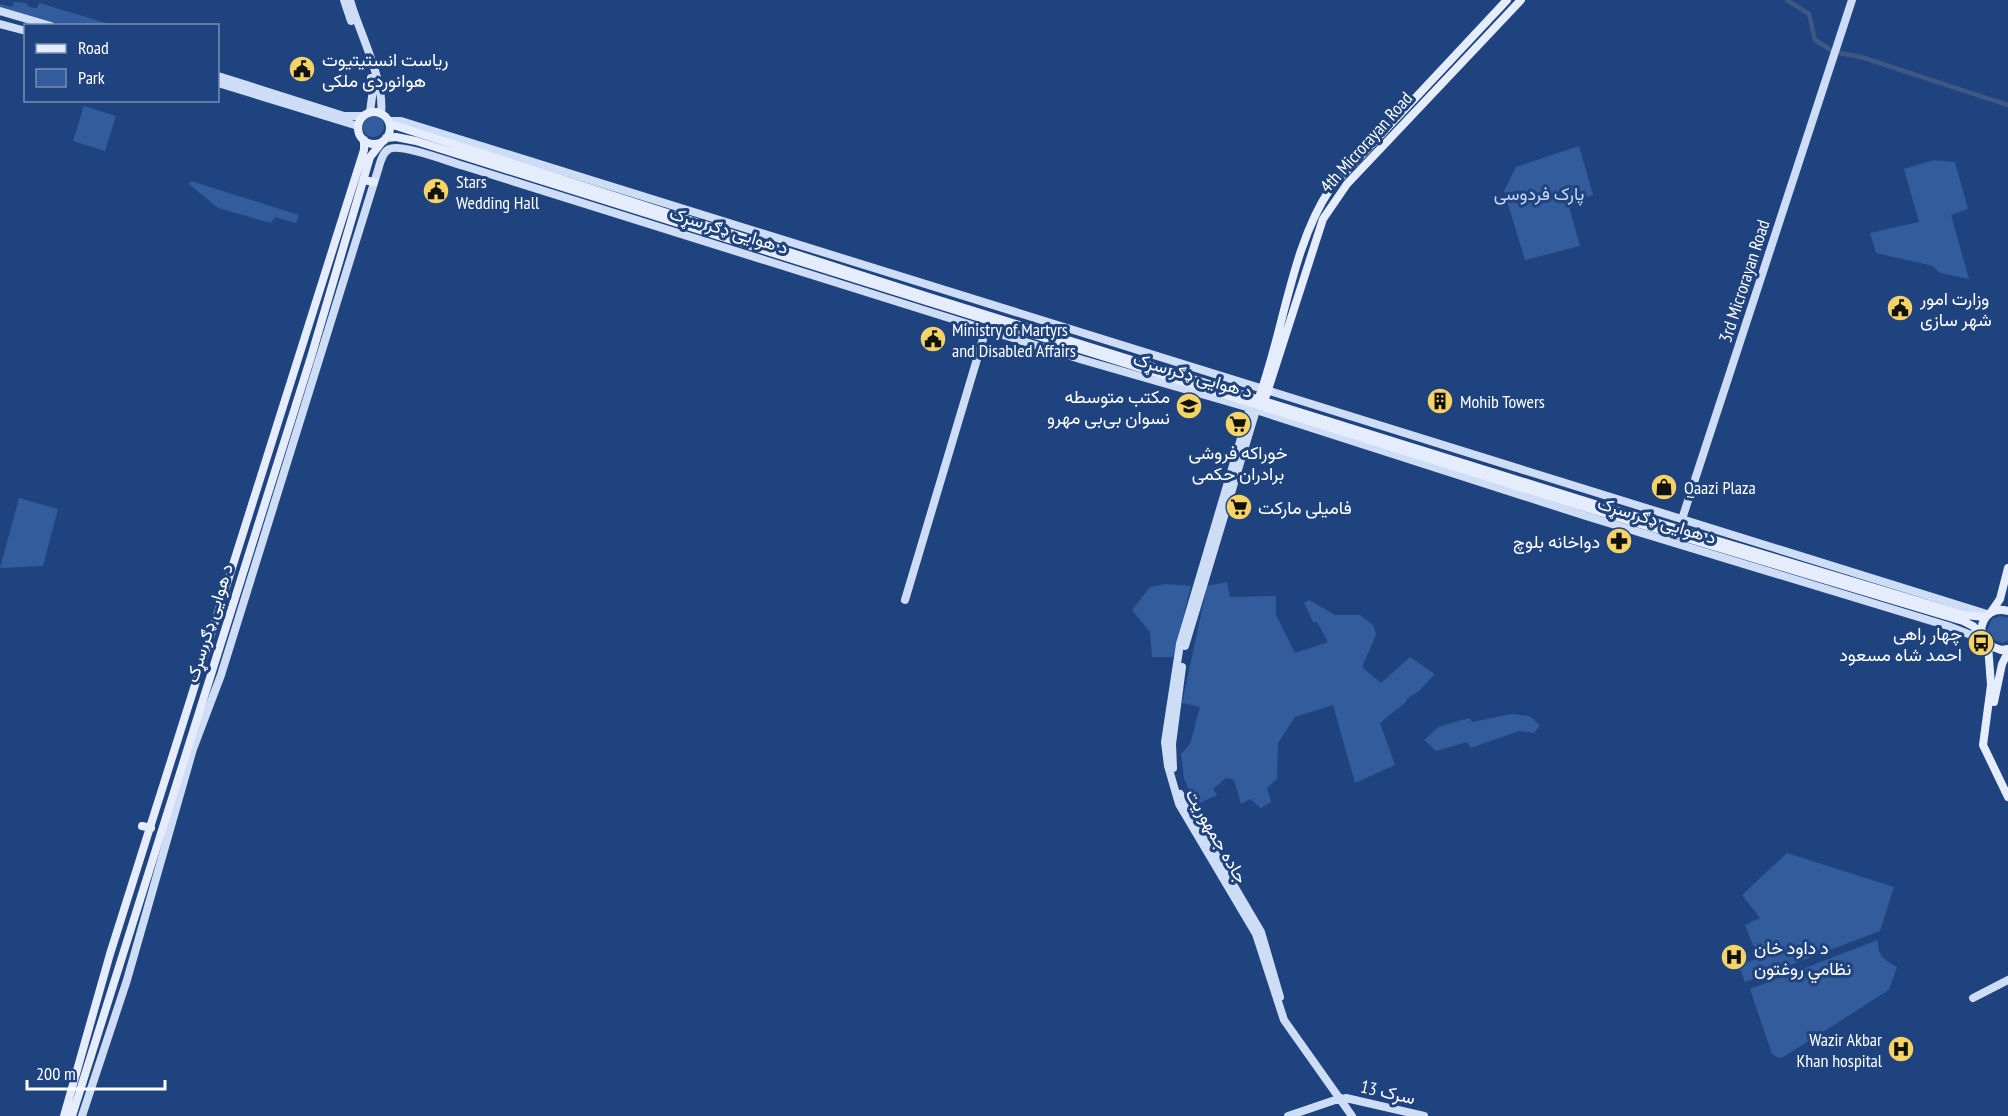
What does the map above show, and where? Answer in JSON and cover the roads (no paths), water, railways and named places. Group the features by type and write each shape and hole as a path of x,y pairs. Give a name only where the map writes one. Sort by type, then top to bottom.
{"main road":[{"path":"344,0 372,82 373,96 358,126"},
{"path":"350,0 377,80 382,102 381,113 389,122 1614,516 1964,621 1973,626 1984,640 2001,650 2008,651 2002,664 1987,738 1989,747 2008,784"},
{"name":"4th Microrayan Road","path":"1260,401 1309,246 1323,219 1347,184 1507,0"},
{"name":"4th Microrayan Road","path":"1409,112 1521,0"},
{"name":"3rd Microrayan Road","path":"1682,519 1837,52 1852,0"},
{"path":"0,11 44,24"},
{"path":"0,24 24,30"},
{"path":"219,76 344,116 381,113"},
{"path":"219,83 358,126 364,140 372,144 396,137 416,141 1608,508 1965,615 2008,610"},
{"path":"323,109 354,114 366,107 373,96"},
{"path":"384,140 389,122"},
{"name":"د هوایی ډګر سړک","path":"64,1116 146,827 179,742 364,150 364,140"},
{"name":"د هوایی ډګر سړک","path":"72,1116 189,745 304,394 370,157 384,140"},
{"name":"د هوایی ډګر سړک","path":"374,183 382,158 391,148 405,149 986,329 1260,401 1682,519 1988,614"},
{"path":"82,1116 127,980 193,749 221,675 304,394 374,183 364,180"},
{"path":"905,600 986,329"},
{"name":"جاده جمهوریت","path":"1260,401 1180,644 1165,742 1173,789 1179,804 1256,934 1284,1020 1357,1116"},
{"path":"2008,568 2000,599 1988,614 1984,640 1991,685 1983,745 2008,797"},
{"path":"179,742 189,745"},
{"path":"1973,998 2008,980"},
{"name":"جاده جمهوریت","path":"1343,1098 1352,1116"},
{"name":"سرک 13","path":"1288,1116 1343,1098 1424,1116"}],"waterway":[{"path":"1787,0 1809,14 1815,40 1834,52 1861,57 2008,105"}],"place":[{"name":"ریاست انستیتیوت هوانوردی ملکی","path":"302,69"},
{"name":"Stars Wedding Hall","path":"436,191"},
{"name":"وزارت امور شهر سازی","path":"1900,308"},
{"name":"Ministry of Martyrs and Disabled Affairs","path":"933,339"},
{"name":"Mohib Towers","path":"1440,401"},
{"name":"مکتب متوسطه نسوان بی‌بی مهرو","path":"1189,406"},
{"name":"خوراکه فروشی برادران حکمی","path":"1238,424"},
{"name":"Qaazi Plaza","path":"1664,487"},
{"name":"فامیلی مارکت","path":"1239,507"},
{"name":"دواخانه بلوچ","path":"1619,541"},
{"name":"چهار راهی احمد شاه مسعود","path":"1981,643"},
{"name":"د داود خان نظامي روغتون","path":"1734,957"},
{"name":"Wazir Akbar Khan hospital","path":"1901,1049"}],"park label":[{"name":"پارک فردوسی","path":"1539,193"}]}
